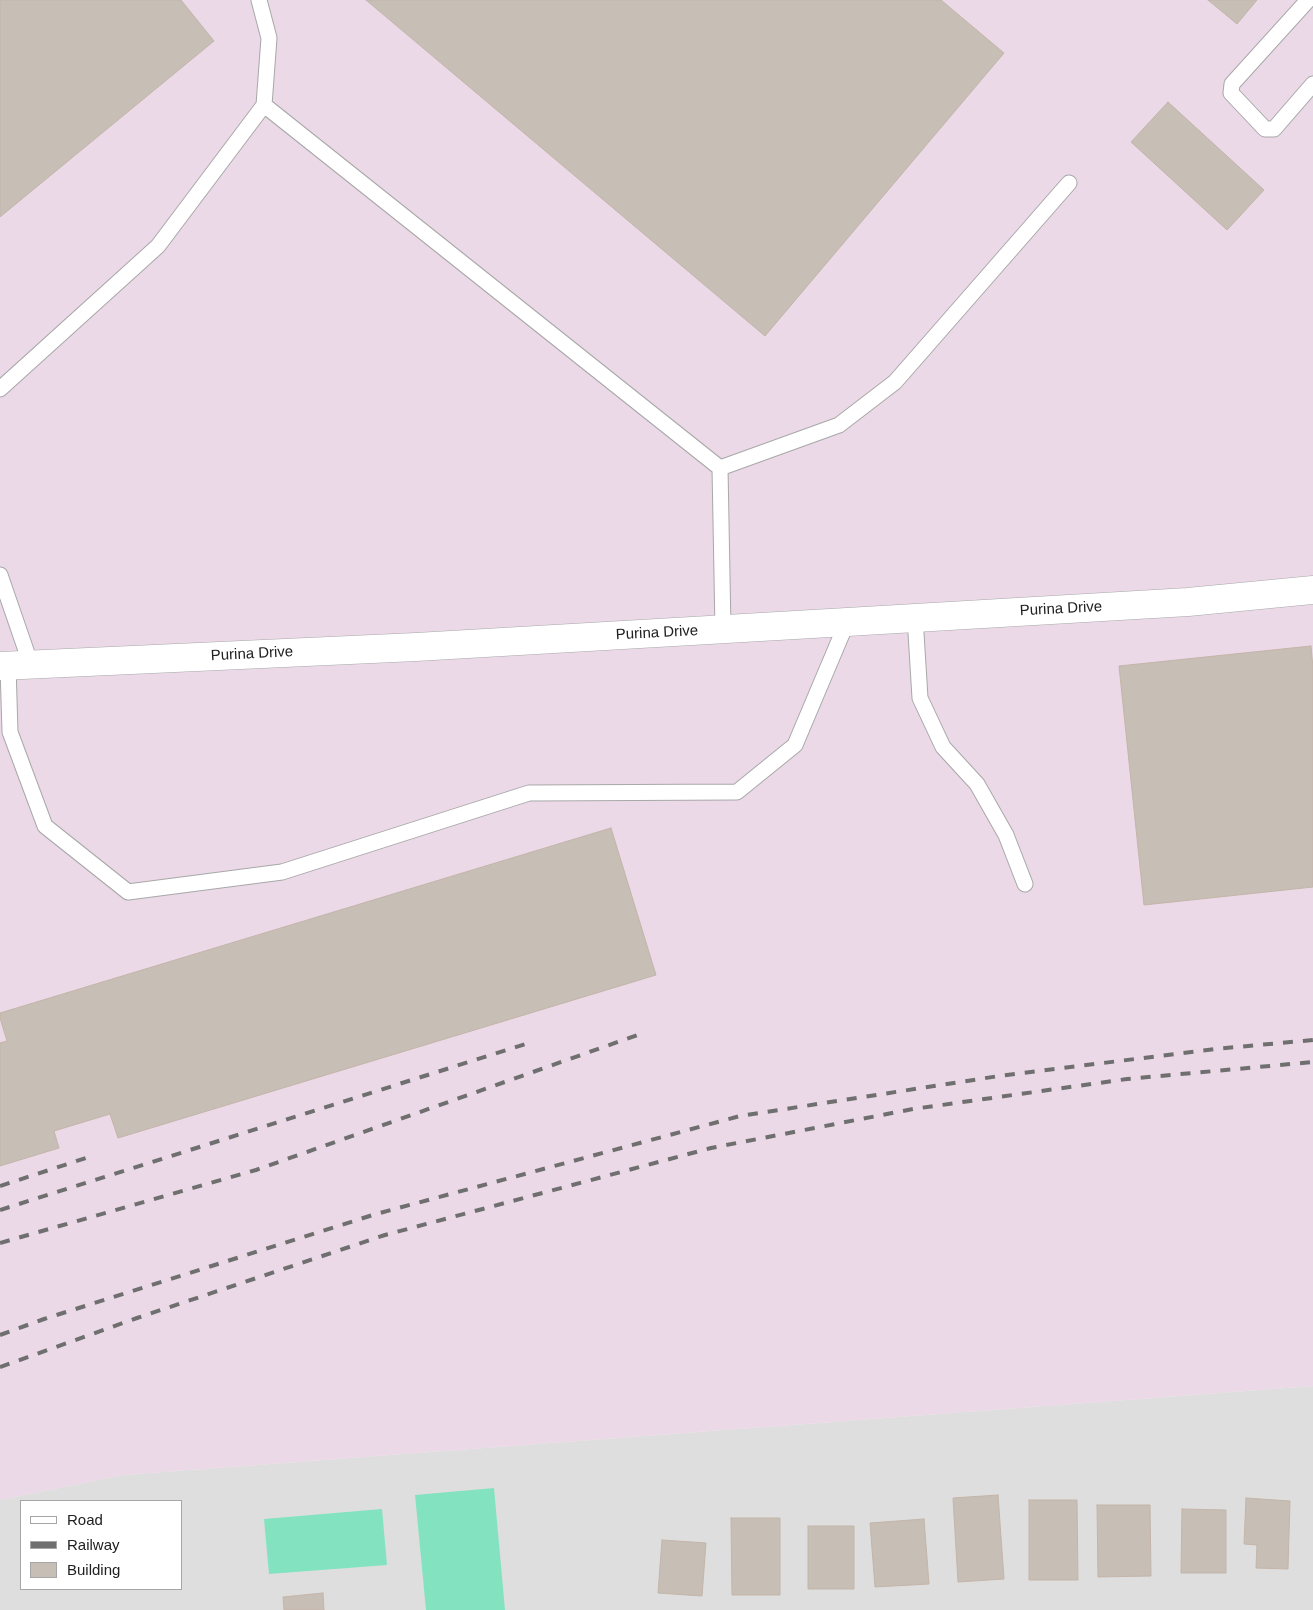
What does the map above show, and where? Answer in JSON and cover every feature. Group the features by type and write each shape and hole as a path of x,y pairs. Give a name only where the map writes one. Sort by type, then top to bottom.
{"street":[{"name":"Purina Drive","path":"13,666 426,646 847,622 1188,602 1313,590"}],"lane":[{"path":"0,390 158,246 264,105 269,38 259,0"},
{"path":"1308,0 1232,84 1231,93 1265,129 1274,129 1313,84"},
{"path":"264,105 720,468"},
{"path":"720,468 839,425 895,382 1069,182"},
{"path":"720,468 723,629"},
{"path":"0,574 13,666 10,732 45,826 128,892 282,872 529,793 738,792 795,746 847,622"},
{"path":"915,617 920,698 943,747 977,784 1006,835 1025,884"}],"shaded area":[{"path":"0,0 1313,0 1313,1386 123,1475 0,1500"},
{"path":"1313,1386 1313,1610 0,1610 0,1500 123,1475"}],"green space":[{"path":"494,1488 505,1610 426,1610 415,1495"},
{"path":"382,1509 387,1565 269,1574 264,1519"}],"building":[{"path":"0,0 181,0 214,41 0,217"},
{"path":"366,0 941,0 1004,53 765,336"},
{"path":"1208,0 1257,0 1237,24"},
{"path":"1168,102 1264,190 1227,230 1131,142"},
{"path":"1311,646 1313,668 1313,887 1144,905 1119,666"},
{"path":"611,828 656,975 118,1138 110,1114 54,1131 59,1148 0,1166 0,1043 7,1041 0,1013"},
{"path":"998,1495 1004,1579 958,1582 953,1498"},
{"path":"1246,1498 1290,1501 1288,1569 1256,1568 1257,1545 1244,1544"},
{"path":"1029,1500 1077,1500 1078,1580 1029,1580"},
{"path":"1097,1505 1150,1505 1151,1576 1098,1577"},
{"path":"1182,1509 1226,1510 1226,1573 1181,1573"},
{"path":"731,1518 780,1518 780,1595 732,1595"},
{"path":"924,1519 929,1584 875,1587 870,1523"},
{"path":"808,1526 854,1526 854,1589 808,1589"},
{"path":"662,1540 706,1543 702,1596 658,1593"},
{"path":"323,1593 324,1610 284,1610 283,1597"}],"railway":[{"path":"0,1243 256,1170 646,1032"},
{"path":"0,1335 44,1319 376,1214 740,1116 999,1076 1215,1049 1313,1040"},
{"path":"0,1210 532,1042"},
{"path":"0,1367 137,1318 385,1235 711,1148 913,1109 1127,1079 1313,1062"},
{"path":"0,1186 92,1156"}]}
